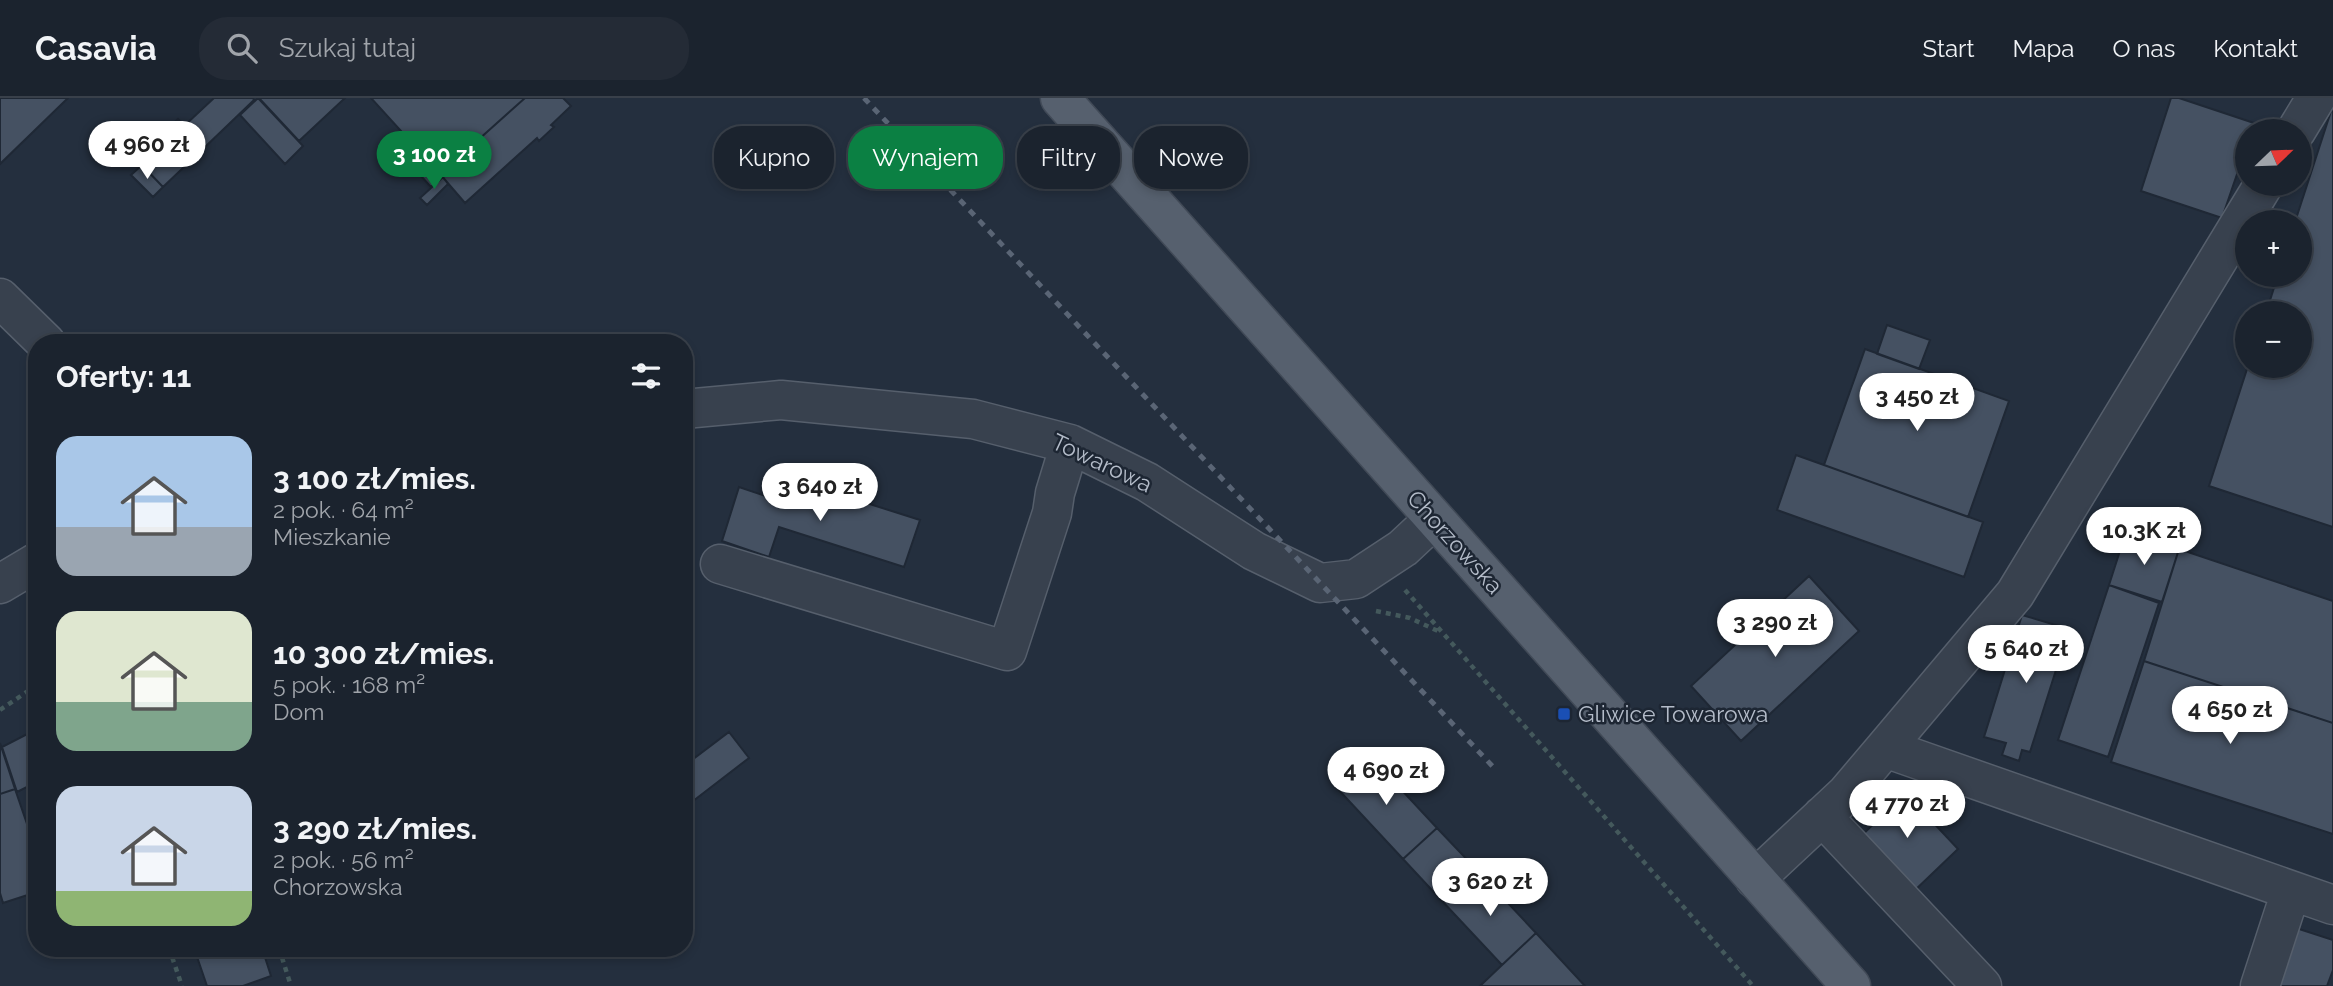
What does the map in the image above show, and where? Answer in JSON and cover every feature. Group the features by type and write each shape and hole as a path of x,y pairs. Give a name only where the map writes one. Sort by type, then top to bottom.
{"main road":[{"name":"Chorzowska","path":"1060,98 1851,986"}],"street":[{"path":"2303,119 2316,98"},
{"path":"1755,879 1846,794 2015,594 2257,196"},
{"path":"0,298 37,334"},
{"name":"Towarowa","path":"693,408 781,400 973,419 1070,443 1147,482 1254,551 1320,583 1356,579 1403,548 1434,519"},
{"path":"720,564 1007,651 1052,513 1070,443"},
{"path":"0,584 28,567"},
{"path":"1885,748 2333,905"},
{"path":"1822,816 1982,986"},
{"path":"2260,986 2291,891"}],"path":[{"path":"1381,563 1753,986"},
{"path":"0,710 28,691"},
{"path":"172,957 181,986"},
{"path":"282,957 291,986"}],"building":[{"path":"0,98 68,98 0,164"},
{"path":"214,98 254,100 205,147 184,126"},
{"path":"258,98 303,146 285,164 240,115"},
{"path":"259,98 345,98 299,141"},
{"path":"371,98 525,98 440,174"},
{"path":"525,98 563,98 571,106 539,141 537,138 465,203 440,174"},
{"path":"2171,98 2179,98 2242,119 2235,119 2235,180 2222,218 2141,191"},
{"path":"2333,105 2333,527 2209,486 2244,378 2312,378 2312,301 2270,301 2274,287 2312,287 2312,210 2299,210 2303,196 2312,196 2312,170"},
{"path":"178,119 205,147 163,187 136,159"},
{"path":"410,142 443,177 431,187 399,152"},
{"path":"142,165 163,187 153,197 131,175"},
{"path":"443,177 448,184 427,205 420,198"},
{"path":"1887,325 1930,340 1919,369 1877,354"},
{"path":"1865,349 2009,401 1968,517 1824,465"},
{"path":"1796,455 1983,522 1964,577 1777,510"},
{"path":"794,480 920,520 904,567 779,527 769,557 722,541 739,487 786,503"},
{"path":"2126,532 2179,549 2162,602 2109,585"},
{"path":"2179,549 2333,601 2333,723 2144,661"},
{"path":"1809,576 1859,631 1741,741 1691,686"},
{"path":"2109,585 2159,603 2108,757 2058,740"},
{"path":"2022,615 2069,629 2030,752 2022,750 2019,761 2002,755 2006,743 1984,737"},
{"path":"2144,661 2333,723 2333,834 2111,762"},
{"path":"729,732 749,758 693,801 693,759"},
{"path":"28,734 28,786 17,792 2,747"},
{"path":"0,743 15,789 0,794"},
{"path":"1370,756 1437,828 1403,859 1336,787"},
{"path":"1898,785 1958,849 1912,893 1859,838 1882,816 1874,807"},
{"path":"15,789 28,827 28,895 3,903 0,893 0,794"},
{"path":"1437,828 1477,870 1443,902 1403,859"},
{"path":"1477,870 1536,933 1502,965 1443,902"},
{"path":"2293,927 2333,940 2333,970 2327,986 2273,986"},
{"path":"1536,933 1585,986 1480,986 1502,965"},
{"path":"197,957 265,957 271,976 243,986 207,986"}],"railway":[{"path":"864,98 1497,771"}],"place":[{"name":"Gliwice Towarowa","path":"1564,714"}]}
